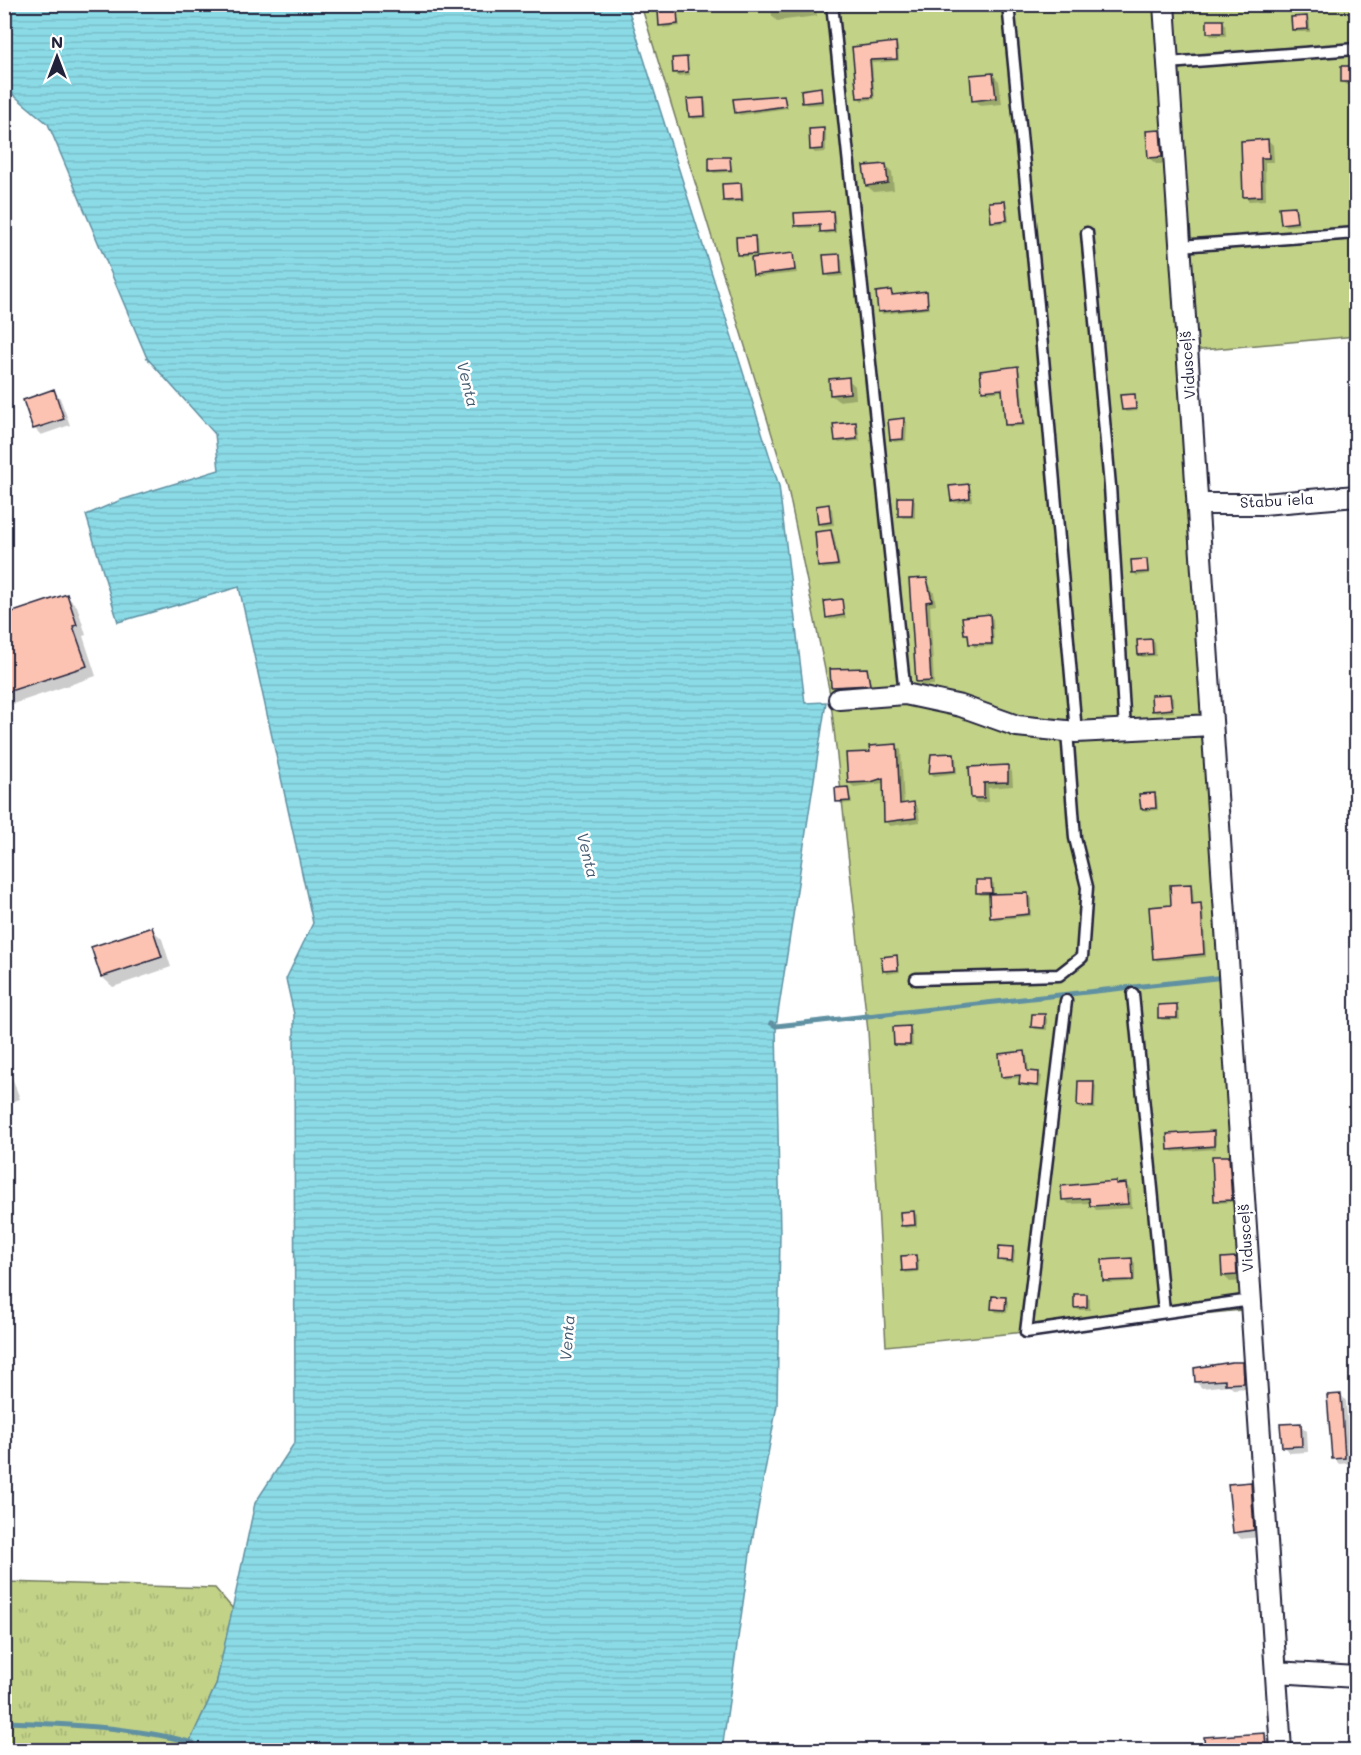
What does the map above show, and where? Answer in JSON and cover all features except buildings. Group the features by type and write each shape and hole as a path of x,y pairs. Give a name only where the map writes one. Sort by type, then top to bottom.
{"street":[{"name":"Vidusceļš","path":"1164,4 1281,1750"},
{"name":"Stabu iela","path":"1197,504 1263,504 1356,496"},
{"path":"839,699 905,694 961,706 1017,726 1071,731 1212,725"},
{"path":"1276,1672 1356,1677"}],"lane":[{"path":"832,4 905,694"},
{"path":"916,979 1059,975 1082,957 1087,886 1075,838 1071,731 1041,335 1008,4"},
{"path":"1168,63 1356,49"},
{"path":"1087,233 1110,486 1125,729"},
{"path":"1180,246 1356,233"},
{"path":"1133,994 1164,1312"},
{"path":"1066,1001 1026,1332 1251,1300"}],"green space":[{"path":"641,5 1356,5 1356,336 1180,352 1241,1310 886,1346 868,1031 830,694 787,484"},
{"path":"5,1582 215,1588 233,1609 216,1685 186,1750 5,1750"}],"water":[{"name":"Venta","path":"4,5 627,5 779,486 805,703 826,702 776,1026 780,1235 777,1405 751,1547 722,1750 186,1750 216,1685 255,1503 295,1442 294,1014 286,979 313,923 239,587 118,622 86,515 121,500 219,470 215,434 147,358 48,124 5,88"}],"waterway":[{"path":"771,1023 776,1026 1225,977"},
{"path":"4,1722 124,1730 193,1743"}]}
